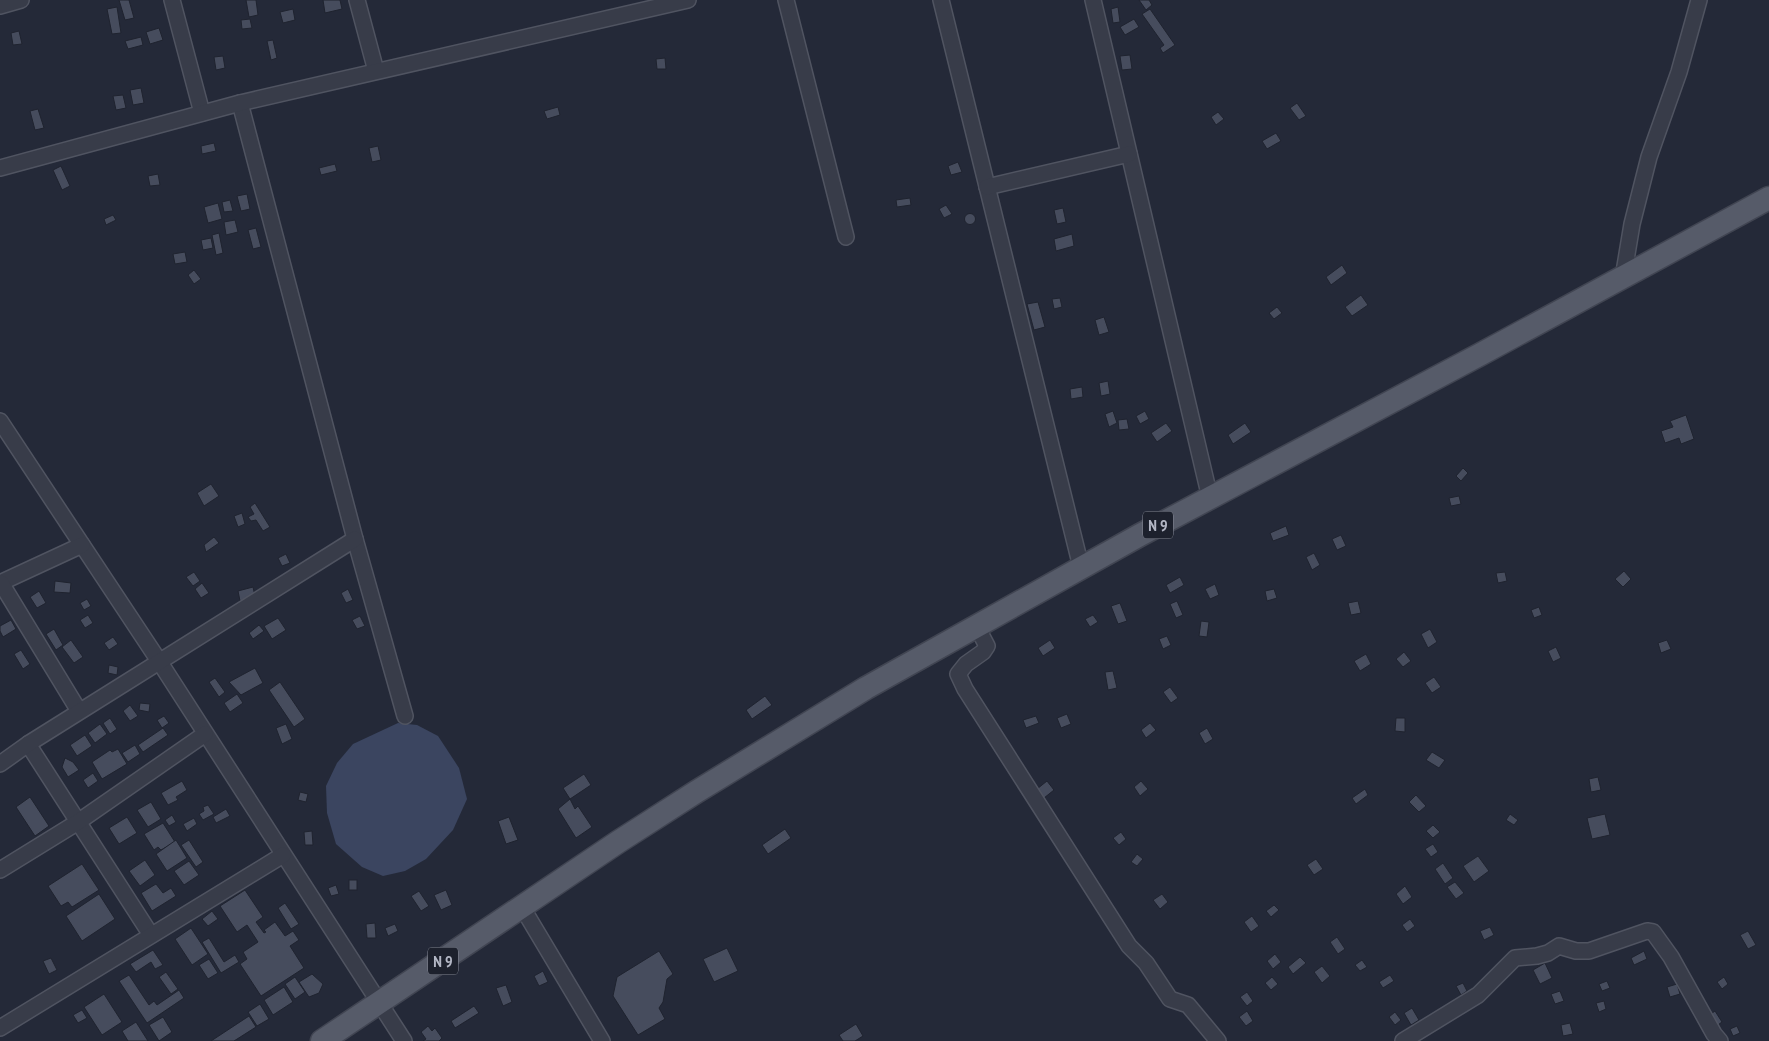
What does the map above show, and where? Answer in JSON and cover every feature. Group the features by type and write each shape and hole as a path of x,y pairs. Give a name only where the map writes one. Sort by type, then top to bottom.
{"main road":[{"name":"N 9","path":"322,1041 618,842 866,688 1081,567 1769,198"}],"street":[{"path":"0,6 21,0"},
{"path":"172,0 202,113"},
{"path":"357,0 376,71"},
{"path":"0,168 240,102 688,0"},
{"path":"786,0 846,238"},
{"path":"941,0 1081,567"},
{"path":"1083,0 1098,23"},
{"path":"1093,0 1210,498"},
{"path":"1623,278 1632,224 1649,157 1678,72 1698,0"},
{"path":"240,102 355,539 405,716"},
{"path":"987,187 1129,154"},
{"path":"0,421 159,661 404,1041"},
{"path":"0,764 28,744 355,539"},
{"path":"79,712 0,583 82,545"},
{"path":"976,625 987,646 983,652 966,664 958,674 965,688 1129,946 1146,963 1170,999 1188,1005 1218,1041"},
{"path":"0,870 78,822 206,734"},
{"path":"28,744 151,936"},
{"path":"0,1028 283,855"},
{"path":"522,907 602,1041"},
{"path":"1403,1041 1478,995 1515,958 1548,953 1559,946 1589,951 1647,931 1653,932 1671,957 1714,1034 1720,1041"}],"water":[{"path":"398,723 417,725 438,736 459,768 467,799 453,830 426,859 405,871 383,876 362,867 336,844 327,813 326,786 337,763 353,744"}],"building":[{"path":"119,0 129,0 134,18 125,20"},
{"path":"246,0 256,0 258,15 249,17"},
{"path":"323,0 340,0 342,9 325,13"},
{"path":"1139,0 1149,0 1152,5 1146,10"},
{"path":"117,7 121,33 112,34 107,9"},
{"path":"1118,7 1120,22 1113,23 1111,9"},
{"path":"293,9 295,20 283,23 280,12"},
{"path":"1150,9 1175,45 1163,53 1160,48 1164,45 1142,14"},
{"path":"250,19 252,28 242,29 241,20"},
{"path":"1134,19 1139,27 1125,35 1120,27"},
{"path":"159,28 163,40 150,44 146,32"},
{"path":"19,31 22,44 13,45 11,33"},
{"path":"141,37 143,45 128,49 125,41"},
{"path":"273,40 277,58 271,60 267,41"},
{"path":"1130,55 1132,69 1122,70 1120,56"},
{"path":"223,56 225,68 216,70 214,57"},
{"path":"665,58 666,69 657,69 656,59"},
{"path":"141,88 144,103 133,105 130,90"},
{"path":"123,95 126,108 116,110 113,96"},
{"path":"1297,103 1306,116 1299,120 1290,108"},
{"path":"558,107 560,115 547,119 544,111"},
{"path":"38,109 44,128 35,130 30,111"},
{"path":"1218,112 1224,119 1216,125 1211,117"},
{"path":"1276,133 1281,141 1267,149 1262,141"},
{"path":"214,143 216,151 202,154 201,146"},
{"path":"378,146 381,160 372,162 369,148"},
{"path":"958,162 962,172 951,175 948,166"},
{"path":"335,164 337,171 321,175 319,168"},
{"path":"61,166 70,186 62,190 53,170"},
{"path":"158,174 160,185 150,186 148,176"},
{"path":"247,194 250,209 241,211 237,196"},
{"path":"910,198 911,205 897,207 896,200"},
{"path":"230,200 233,211 224,212 222,202"},
{"path":"218,203 222,219 208,223 204,207"},
{"path":"946,205 952,214 944,218 939,209"},
{"path":"1063,208 1066,222 1057,224 1054,210"},
{"path":"970,213 976,219 970,225 964,219"},
{"path":"113,215 116,220 106,225 104,219"},
{"path":"235,220 238,232 226,235 224,222"},
{"path":"256,228 261,247 253,249 248,230"},
{"path":"219,233 223,253 216,255 212,235"},
{"path":"1072,234 1074,246 1056,251 1054,239"},
{"path":"211,238 213,248 203,250 201,240"},
{"path":"185,252 187,262 175,264 173,254"},
{"path":"1342,265 1347,273 1331,285 1326,277"},
{"path":"194,270 201,279 194,284 188,275"},
{"path":"1361,295 1368,305 1352,316 1345,307"},
{"path":"1060,298 1062,307 1054,309 1052,299"},
{"path":"1038,302 1045,327 1034,330 1027,304"},
{"path":"1277,307 1282,313 1274,319 1269,313"},
{"path":"1104,317 1109,332 1099,335 1095,320"},
{"path":"1108,381 1110,394 1101,396 1099,383"},
{"path":"1082,387 1083,397 1071,399 1070,389"},
{"path":"1113,411 1117,423 1109,427 1105,414"},
{"path":"1145,411 1149,419 1140,424 1136,416"},
{"path":"1686,415 1694,439 1681,444 1679,438 1665,443 1661,431 1673,427 1670,421"},
{"path":"1127,419 1129,429 1119,430 1118,420"},
{"path":"1166,423 1172,431 1157,442 1151,433"},
{"path":"1245,423 1251,432 1233,444 1228,435"},
{"path":"1463,468 1468,473 1461,481 1456,476"},
{"path":"211,484 219,496 204,506 197,493"},
{"path":"1459,496 1461,504 1451,506 1449,498"},
{"path":"255,503 270,527 263,531 256,520 251,521 248,517 254,514 250,507"},
{"path":"242,513 245,524 238,527 234,516"},
{"path":"1286,526 1289,535 1273,541 1270,533"},
{"path":"1341,535 1346,546 1337,550 1332,539"},
{"path":"214,537 219,543 206,552 204,545"},
{"path":"1314,553 1320,565 1312,570 1306,557"},
{"path":"286,554 290,563 282,566 278,558"},
{"path":"1624,571 1631,579 1623,587 1615,579"},
{"path":"194,572 200,581 193,586 186,577"},
{"path":"1505,572 1507,581 1498,583 1496,573"},
{"path":"1180,577 1184,585 1170,593 1166,585"},
{"path":"55,581 71,583 70,593 54,592"},
{"path":"202,583 209,593 201,598 195,589"},
{"path":"1215,584 1219,595 1210,599 1205,589"},
{"path":"253,587 255,596 240,601 238,591"},
{"path":"348,589 353,600 346,603 341,593"},
{"path":"1274,589 1277,598 1267,601 1265,591"},
{"path":"39,591 46,603 37,608 30,597"},
{"path":"87,599 91,606 84,610 80,603"},
{"path":"1177,601 1183,615 1176,618 1170,604"},
{"path":"1358,601 1361,613 1351,615 1348,603"},
{"path":"1120,603 1127,621 1118,624 1111,606"},
{"path":"1539,607 1542,615 1534,618 1531,610"},
{"path":"88,615 93,623 85,628 80,620"},
{"path":"1093,615 1098,622 1090,627 1085,619"},
{"path":"360,616 365,626 357,629 352,620"},
{"path":"278,618 286,630 272,639 264,626"},
{"path":"11,620 16,629 3,637 0,626"},
{"path":"1201,621 1209,622 1207,637 1199,636"},
{"path":"259,625 264,631 253,639 249,633"},
{"path":"54,629 63,645 56,650 46,634"},
{"path":"1430,629 1437,642 1428,648 1421,634"},
{"path":"1167,636 1171,645 1163,649 1159,639"},
{"path":"113,637 118,644 109,650 104,643"},
{"path":"71,640 83,657 74,663 62,647"},
{"path":"1050,640 1055,648 1043,656 1038,648"},
{"path":"1667,640 1671,649 1661,653 1658,643"},
{"path":"1556,647 1561,658 1553,662 1548,651"},
{"path":"21,650 30,664 23,669 14,654"},
{"path":"1404,652 1411,661 1403,667 1396,659"},
{"path":"1366,654 1371,664 1360,671 1354,661"},
{"path":"109,665 118,667 117,675 108,673"},
{"path":"255,668 263,683 241,695 229,682"},
{"path":"1113,671 1117,688 1108,690 1105,672"},
{"path":"1434,677 1441,687 1432,693 1425,683"},
{"path":"215,678 225,692 219,697 209,682"},
{"path":"280,682 305,719 294,727 269,690"},
{"path":"1170,687 1178,698 1171,703 1163,692"},
{"path":"237,694 243,703 230,712 224,703"},
{"path":"765,696 772,705 752,719 746,710"},
{"path":"140,703 150,704 149,712 139,710"},
{"path":"130,705 138,716 130,721 123,711"},
{"path":"1067,714 1071,724 1061,728 1057,718"},
{"path":"164,716 169,723 162,728 157,720"},
{"path":"1036,716 1039,723 1026,728 1023,720"},
{"path":"110,718 117,729 110,734 103,723"},
{"path":"1396,718 1405,718 1405,732 1395,731"},
{"path":"1150,723 1156,730 1146,738 1141,730"},
{"path":"100,724 107,734 95,743 88,733"},
{"path":"286,724 292,739 282,744 276,728"},
{"path":"163,728 168,735 143,752 138,745"},
{"path":"1207,728 1213,739 1205,744 1199,733"},
{"path":"85,735 92,746 77,756 70,745"},
{"path":"135,745 140,754 128,762 122,753"},
{"path":"118,749 127,764 102,779 92,762 110,750 112,752"},
{"path":"1432,752 1445,760 1439,768 1426,760"},
{"path":"65,758 73,762 79,770 68,777 62,767"},
{"path":"93,773 98,781 88,788 83,780"},
{"path":"584,774 591,785 570,799 563,788"},
{"path":"1598,777 1601,790 1591,792 1589,779"},
{"path":"182,781 187,790 176,797 178,800 168,805 161,793"},
{"path":"1047,781 1054,790 1044,798 1037,789"},
{"path":"1141,781 1148,789 1140,796 1134,787"},
{"path":"1365,789 1368,795 1356,804 1352,798"},
{"path":"300,792 308,794 306,802 298,800"},
{"path":"1416,795 1426,806 1419,812 1409,802"},
{"path":"30,797 49,826 35,836 16,807"},
{"path":"570,799 575,809 578,806 592,827 576,838 558,809"},
{"path":"151,802 161,819 148,827 137,810"},
{"path":"208,805 214,814 203,820 199,814 204,811 203,807"},
{"path":"226,809 230,816 216,823 213,817"},
{"path":"1510,814 1518,820 1514,825 1506,820"},
{"path":"1605,814 1610,835 1592,839 1587,818"},
{"path":"172,815 176,822 169,826 165,820"},
{"path":"127,817 137,833 119,844 109,828"},
{"path":"509,817 518,840 506,844 498,821"},
{"path":"194,818 197,824 187,831 183,824"},
{"path":"163,823 175,842 161,850 158,847 154,850 144,834"},
{"path":"1433,825 1440,832 1433,838 1426,831"},
{"path":"785,829 791,838 768,854 762,845"},
{"path":"312,831 313,845 305,845 304,832"},
{"path":"1121,832 1126,839 1119,845 1113,838"},
{"path":"176,840 187,858 167,871 156,854"},
{"path":"189,840 203,862 196,867 181,845"},
{"path":"1433,844 1438,852 1431,857 1425,849"},
{"path":"1137,854 1143,859 1137,866 1131,862"},
{"path":"1478,856 1489,871 1474,882 1463,866"},
{"path":"1316,859 1323,869 1314,875 1307,865"},
{"path":"145,860 155,875 140,886 129,871"},
{"path":"189,861 199,875 184,885 174,871"},
{"path":"1443,863 1453,878 1445,884 1435,869"},
{"path":"82,864 99,890 72,907 68,902 61,906 48,886"},
{"path":"349,880 357,880 357,890 349,890"},
{"path":"1455,882 1464,893 1456,899 1447,887"},
{"path":"156,884 163,893 171,888 176,896 152,911 141,893"},
{"path":"336,885 339,894 331,896 328,888"},
{"path":"1405,886 1412,897 1403,904 1396,894"},
{"path":"245,890 263,917 256,922 264,933 266,932 264,930 275,922 285,936 293,931 299,940 290,946 304,968 261,996 240,964 247,959 243,952 258,942 247,925 237,932 220,906"},
{"path":"446,890 452,905 441,910 434,895"},
{"path":"419,891 429,906 421,911 411,896"},
{"path":"99,894 115,919 82,941 66,916"},
{"path":"1162,894 1168,902 1160,909 1153,900"},
{"path":"285,903 299,924 291,929 278,908"},
{"path":"1274,905 1279,910 1271,917 1266,911"},
{"path":"212,911 218,919 208,926 202,919"},
{"path":"1252,916 1259,926 1251,932 1244,922"},
{"path":"1410,919 1415,926 1407,932 1402,925"},
{"path":"375,923 376,938 367,938 366,924"},
{"path":"395,924 398,931 388,936 385,928"},
{"path":"1490,927 1494,935 1484,940 1480,931"},
{"path":"191,928 208,954 192,965 175,939"},
{"path":"1748,931 1756,945 1748,949 1740,935"},
{"path":"1337,937 1345,949 1338,954 1330,942"},
{"path":"209,938 224,962 235,955 239,962 221,973 202,942"},
{"path":"727,948 738,971 714,982 703,959"},
{"path":"153,950 163,965 155,969 151,962 136,972 130,964"},
{"path":"659,951 673,974 667,979 663,1002 659,1008 665,1019 638,1035 613,996 617,977"},
{"path":"1644,951 1647,959 1634,965 1631,958"},
{"path":"1275,954 1281,962 1273,969 1267,961"},
{"path":"1300,957 1306,963 1293,974 1288,967"},
{"path":"51,958 57,970 49,974 43,961"},
{"path":"209,959 218,973 208,979 199,965"},
{"path":"1362,960 1367,967 1360,971 1355,965"},
{"path":"1545,963 1552,978 1540,984 1533,970"},
{"path":"1322,966 1330,976 1322,983 1314,972"},
{"path":"543,971 548,982 539,986 534,976"},
{"path":"166,972 178,989 171,994 159,977"},
{"path":"312,974 323,984 319,993 309,997 299,982"},
{"path":"129,975 149,1005 154,1001 157,1005 179,990 184,998 147,1023 119,981"},
{"path":"1390,975 1394,981 1383,988 1379,982"},
{"path":"295,977 305,992 295,999 285,984"},
{"path":"1272,977 1278,984 1271,990 1265,983"},
{"path":"1724,977 1728,984 1722,989 1717,982"},
{"path":"1607,981 1610,988 1602,991 1599,984"},
{"path":"1463,983 1467,991 1461,995 1456,986"},
{"path":"1677,984 1680,994 1670,997 1667,987"},
{"path":"506,985 512,1002 503,1006 496,988"},
{"path":"284,987 293,1002 273,1015 264,1000"},
{"path":"1560,991 1564,1001 1555,1004 1551,994"},
{"path":"1247,992 1253,1001 1247,1006 1240,997"},
{"path":"104,994 122,1022 102,1035 84,1007"},
{"path":"1604,1001 1606,1009 1599,1012 1596,1003"},
{"path":"260,1004 269,1019 257,1026 248,1012"},
{"path":"474,1006 479,1013 455,1028 451,1021"},
{"path":"1412,1008 1419,1020 1411,1025 1404,1013"},
{"path":"82,1010 87,1018 78,1023 73,1015"},
{"path":"1247,1011 1253,1021 1246,1026 1239,1017"},
{"path":"1715,1011 1722,1022 1715,1027 1708,1016"},
{"path":"1395,1012 1401,1020 1395,1025 1389,1017"},
{"path":"249,1016 256,1027 234,1041 211,1041"},
{"path":"163,1017 172,1032 159,1041 149,1025"},
{"path":"136,1022 148,1041 128,1041 122,1031"},
{"path":"1570,1023 1573,1034 1563,1036 1561,1025"},
{"path":"856,1024 863,1036 855,1041 843,1041 839,1035"},
{"path":"428,1026 432,1031 435,1028 442,1038 439,1041 423,1041 426,1039 421,1032"},
{"path":"1737,1026 1740,1033 1733,1036 1730,1029"}]}
